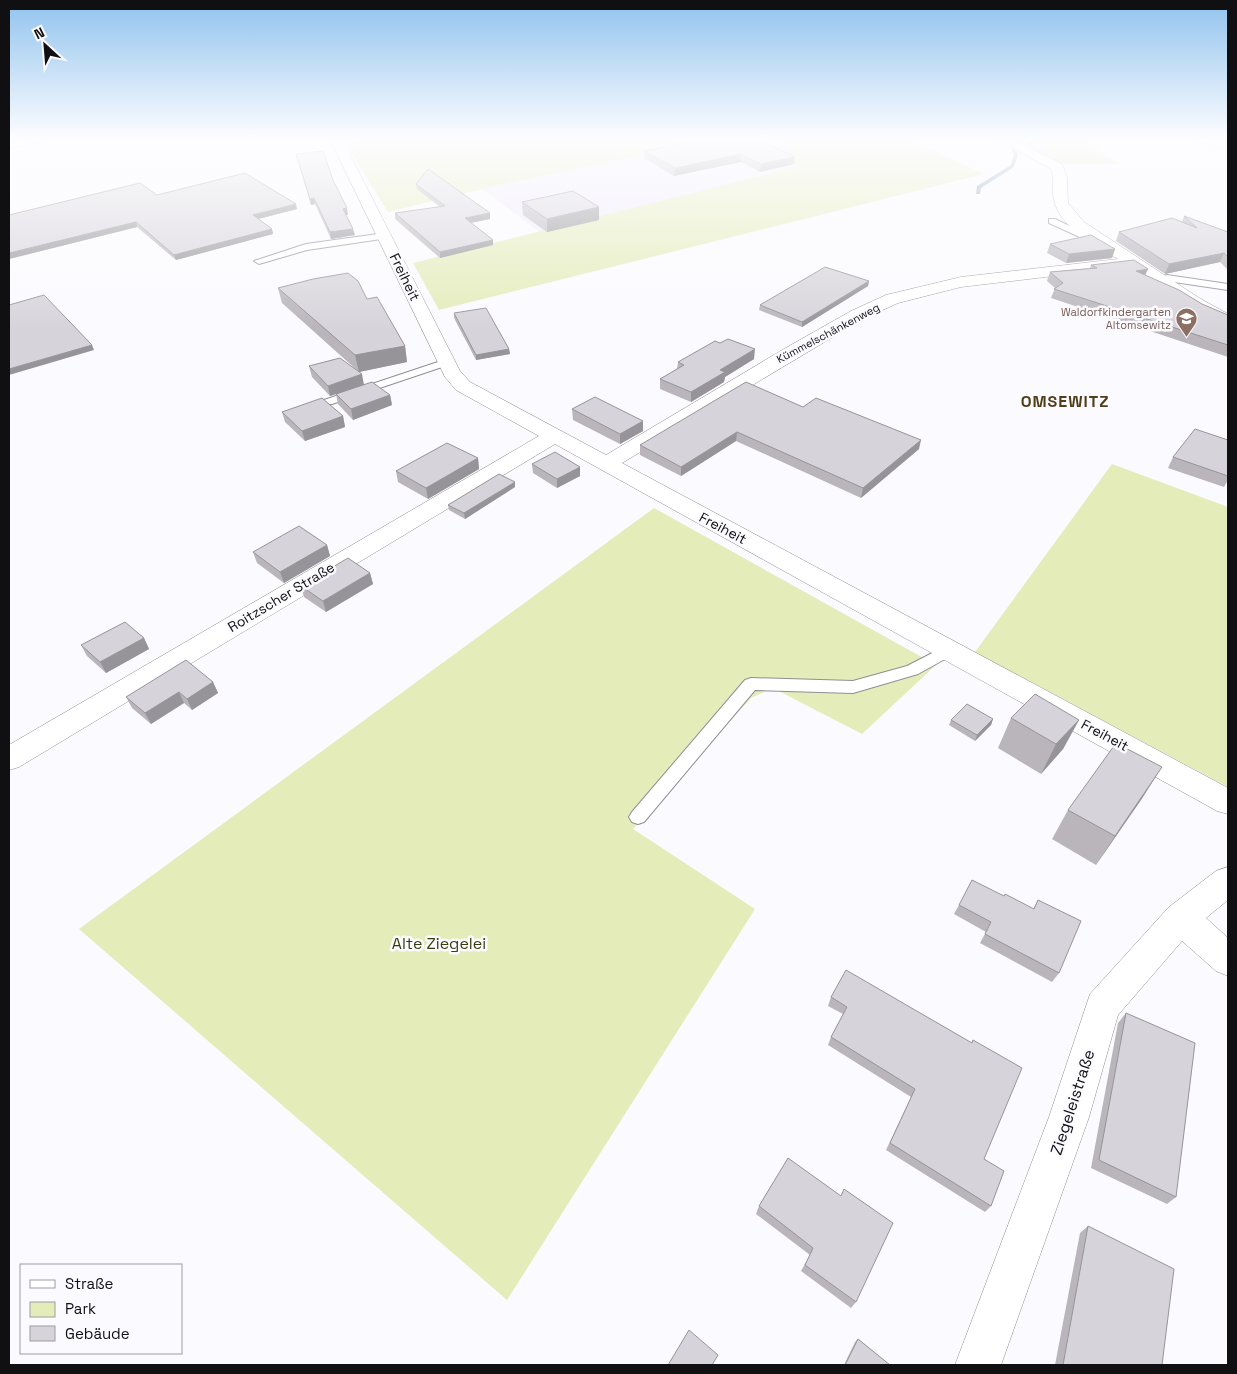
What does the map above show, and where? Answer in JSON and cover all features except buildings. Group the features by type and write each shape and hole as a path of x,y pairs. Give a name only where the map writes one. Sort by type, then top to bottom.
{"street":[{"name":"Freiheit","path":"368,203 447,362 456,379 463,386 1228,802"},
{"path":"1062,203 1073,219 1105,245 1135,262 1172,289 1228,320"},
{"name":"Kümmelschänkenweg","path":"605,464 790,353 857,315 892,299 962,282 1135,262"},
{"name":"Roitzscher Straße","path":"9,759 554,436"},
{"name":"Ziegeleistraße","path":"978,1365 1069,1117 1103,1006 1181,918 1228,881"},
{"path":"1181,918 1228,960"}],"lane":[{"path":"1052,221 1070,231 1105,245"},
{"path":"258,261 306,247 385,236"},
{"path":"1160,279 1167,278 1228,287"},
{"path":"328,402 447,362"},
{"path":"638,817 751,684 853,687 912,670 948,650"}],"shaded area":[{"path":"501,203 657,203 541,233"}],"green space":[{"path":"383,203 424,203 388,212"},
{"path":"652,203 867,203 439,310 413,263"},
{"path":"1112,464 1228,507 1228,787 975,652"},
{"name":"Alte Ziegelei","path":"654,508 936,665 862,734 773,688 751,698 633,829 755,909 507,1300 79,929"}],"place":[{"name":"Waldorfkindergarten Altomsewitz","path":"1187,337"}],"district":[{"name":"OMSEWITZ","path":"1065,401"}]}
